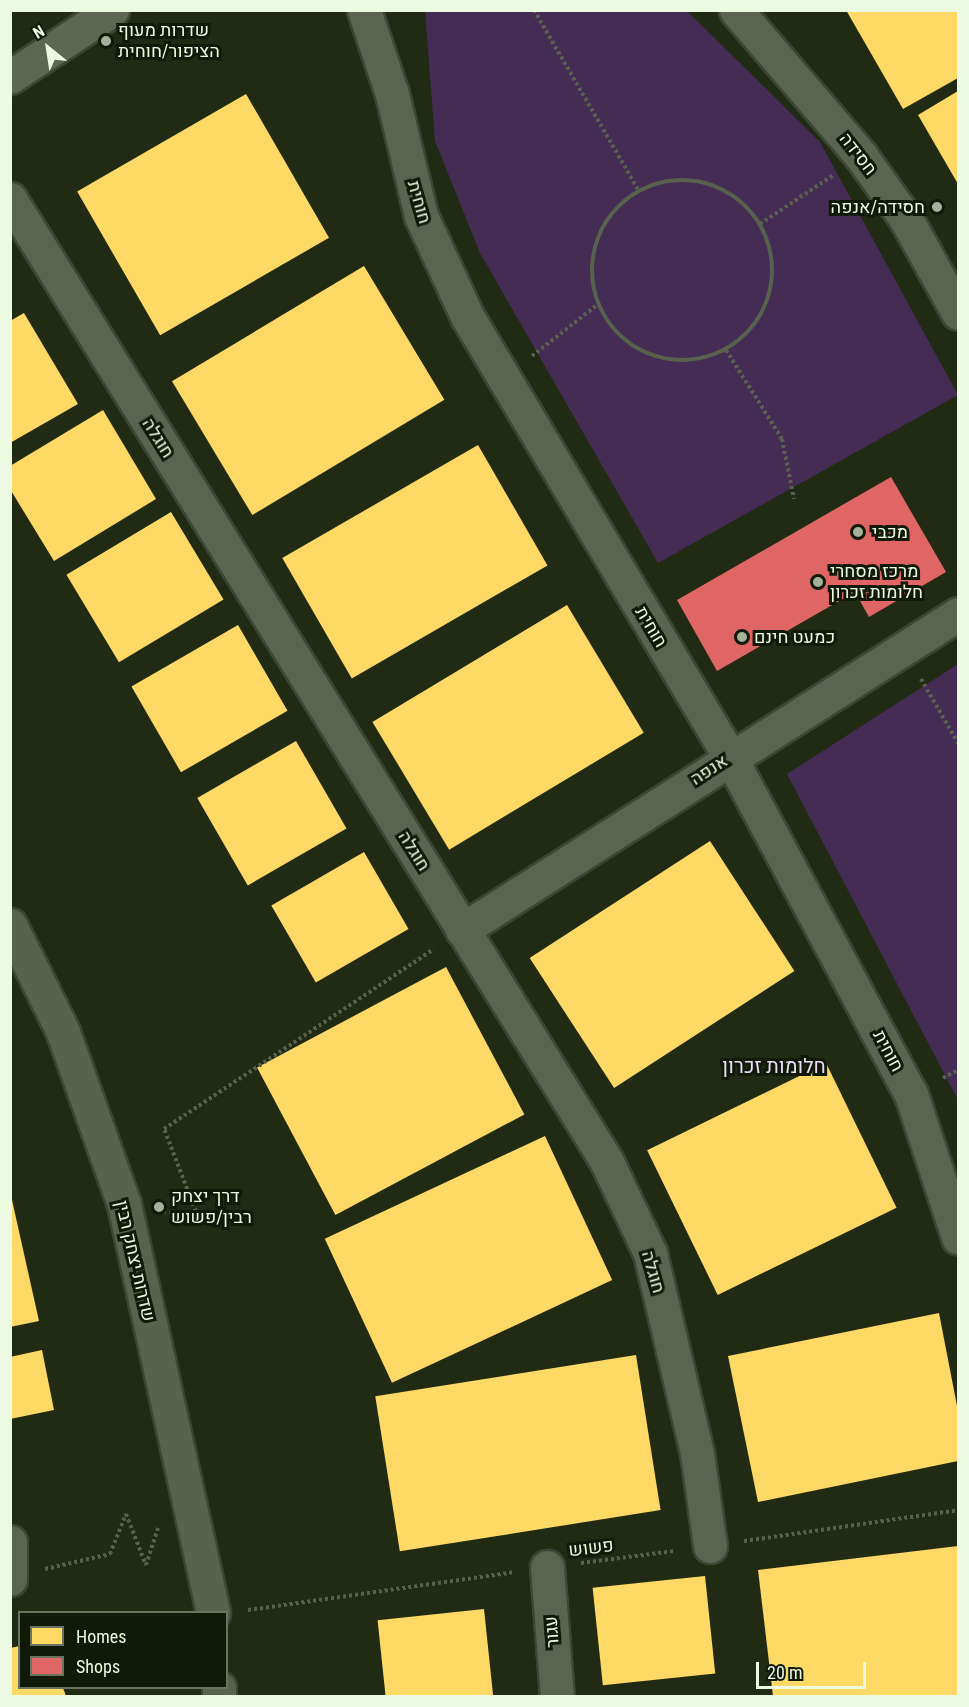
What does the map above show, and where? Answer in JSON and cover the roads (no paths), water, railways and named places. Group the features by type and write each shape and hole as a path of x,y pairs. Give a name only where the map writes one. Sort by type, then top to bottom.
{"main road":[{"name":"שדרות יצחק רבין","path":"10,925 63,1032 124,1203 225,1611"}],"street":[{"path":"10,77 112,10"},
{"name":"חוחית","path":"364,10 392,94 421,216 467,316 502,380 730,757 911,1094 958,1237"},
{"name":"חסידה","path":"736,10 861,156 906,219 958,313"},
{"name":"חוגלה","path":"10,199 607,1162 650,1253 697,1453 710,1546"},
{"name":"אנפה","path":"462,930 730,757 958,614"},
{"path":"10,1542 11,1578"},
{"name":"עגור","path":"547,1567 557,1696"}],"place":[{"name":"שדרות מעוף הציפור/חוחית","path":"106,41"},
{"name":"חסידה/אנפה","path":"937,207"},
{"name":"מכבי","path":"858,532"},
{"name":"מרכז מסחרי חלומות זכרון","path":"818,582"},
{"name":"כמעט חינם","path":"742,637"},
{"name":"דרך יצחק רבין/פשוש","path":"159,1207"}],"district":[{"name":"חלומות זכרון","path":"774,1066"}]}
